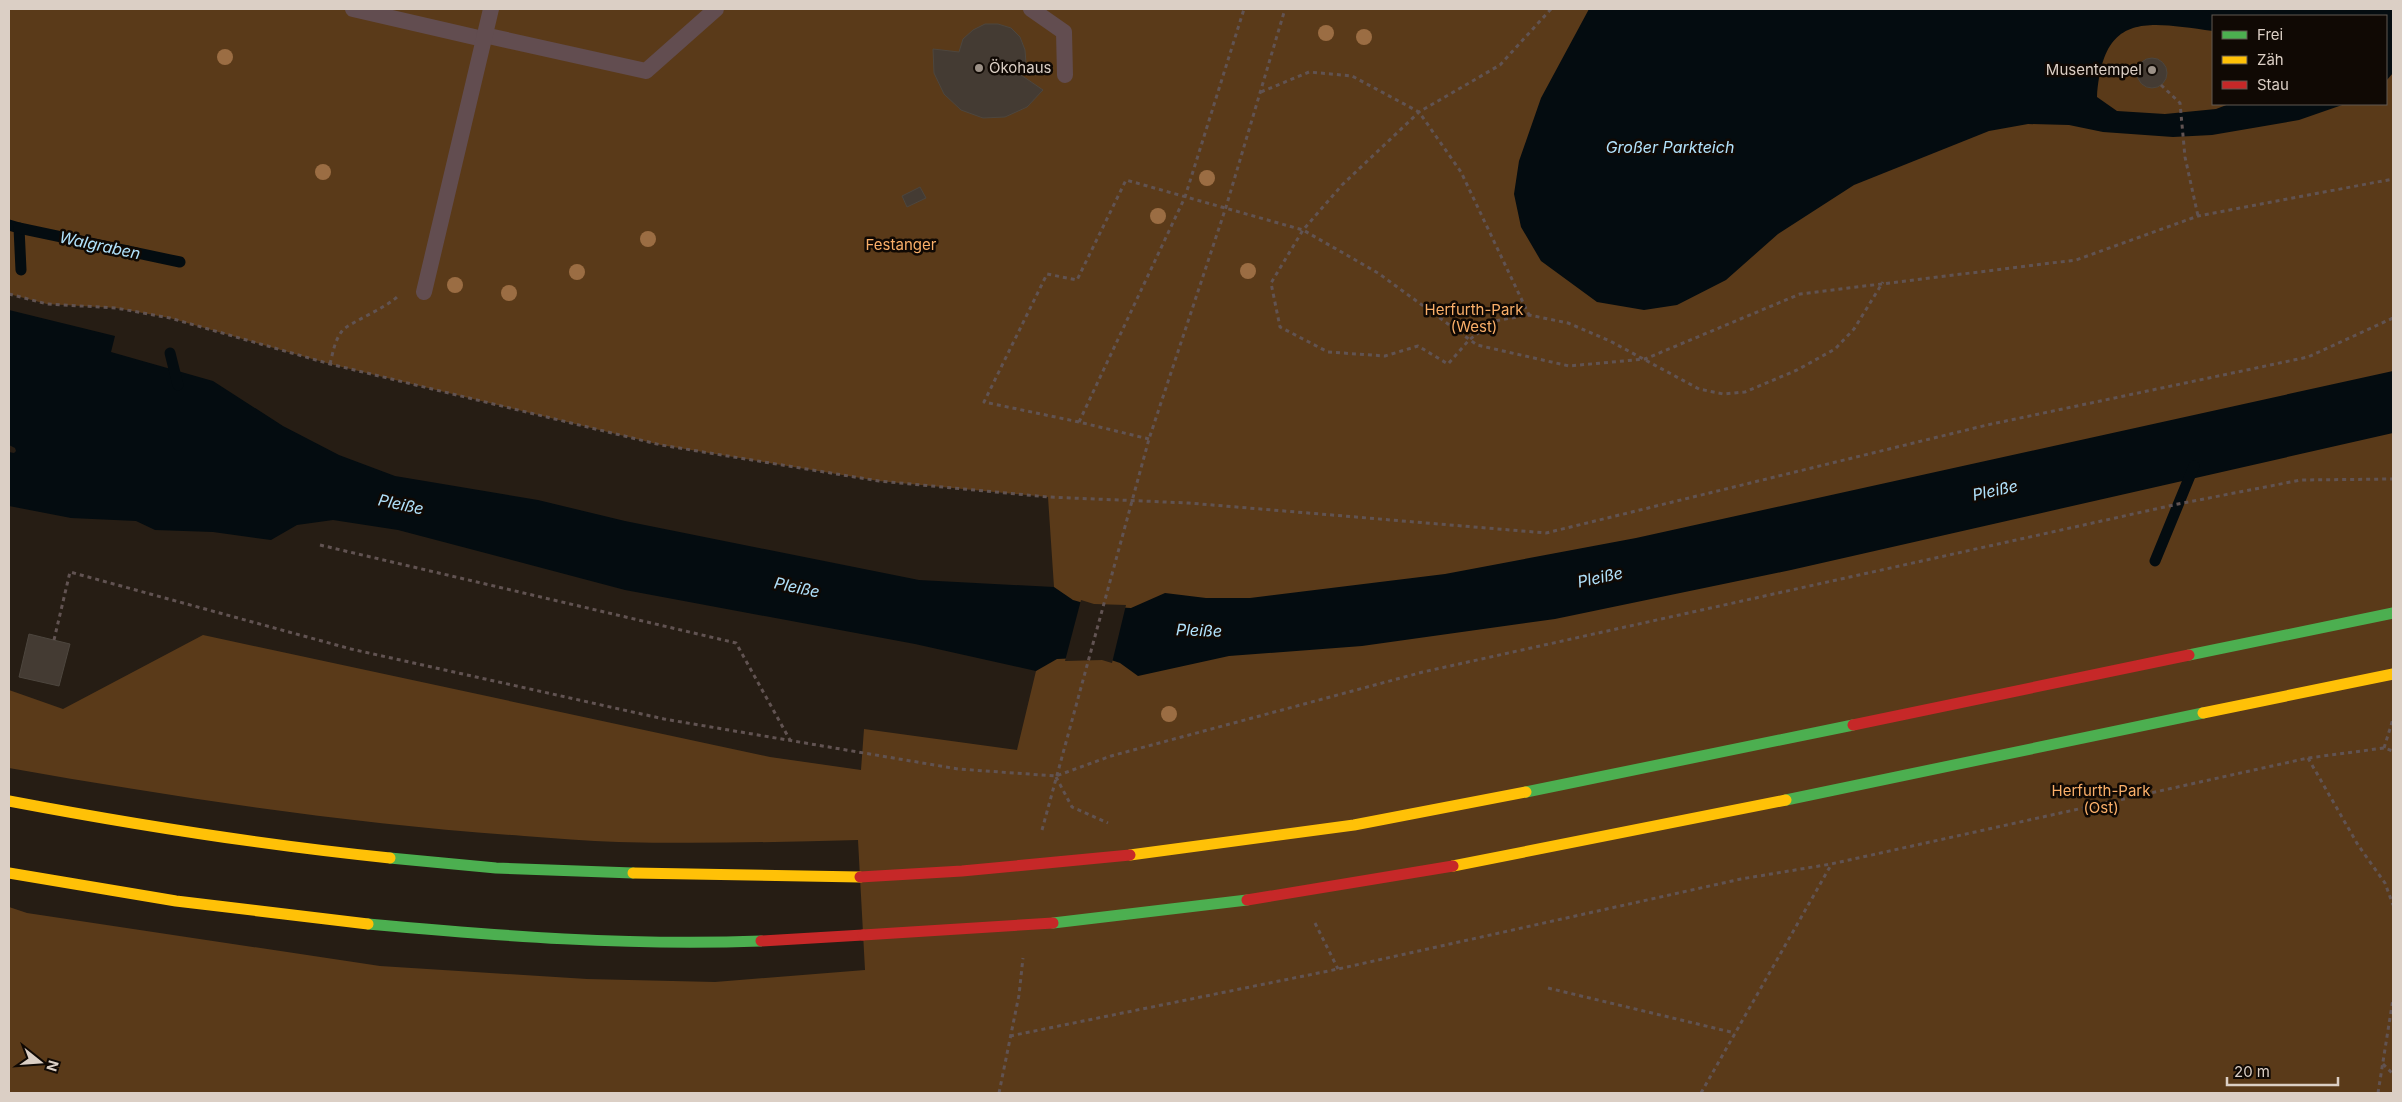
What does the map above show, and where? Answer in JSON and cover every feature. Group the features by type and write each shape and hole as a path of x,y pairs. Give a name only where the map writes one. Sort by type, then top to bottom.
{"highway":[{"path":"9,801 143,826 266,843 496,868 697,876 860,877 962,871 1092,860 1354,825 1564,785 2393,613"},
{"path":"9,873 151,899 313,920 485,936 684,942 979,929 1232,903 1362,883 1578,843 2393,674"}],"lane":[{"path":"353,9 646,71 716,9"},
{"path":"424,292 491,9"},
{"path":"1031,9 1064,32 1065,75"}],"path":[{"path":"1079,422 1185,197 1244,9"},
{"path":"1068,740 1149,439 1226,207 1285,9"},
{"path":"1551,9 1500,65 1419,112 1342,185 1304,230 1271,283 1280,327 1328,352 1385,356 1418,346 1448,364 1469,340 1494,321 1529,316 1568,323 1645,358 1699,389 1723,394 1744,392 1797,370 1835,349 1854,329 1883,282"},
{"path":"1260,92 1309,72 1352,76 1419,112 1461,172 1529,316"},
{"path":"2161,85 2180,104 2185,157 2198,216"},
{"path":"1149,439 984,402 1047,274 1077,280 1126,180 1304,230 1378,273 1477,345 1569,366 1645,358 1800,294 1883,282 2076,260 2198,216 2393,179"},
{"path":"330,364 336,340 343,328 380,310 404,290 424,292"},
{"path":"9,294 47,304 116,308 170,318 330,364 661,445 880,481 1048,497 1189,503 1546,533 1987,425 2308,358 2393,318"},
{"path":"54,640 70,572 351,649 664,719 958,769 1056,776 1110,756 1423,672 2178,504 2300,480 2393,479"},
{"path":"320,544 736,643 790,741"},
{"path":"2384,748 2393,719"},
{"path":"999,1093 1010,1036 1546,924 1741,879 1831,864 2308,758 2384,748 2393,752"},
{"path":"2308,758 2358,845 2385,883 2393,905"},
{"path":"1056,776 1072,807 1100,820"},
{"path":"1701,1093 1831,864"},
{"path":"1548,988 1735,1033"},
{"path":"2378,1093 2393,999"},
{"path":"2383,1064 2393,1074"}],"green space":[{"path":"9,9 2393,9 2393,1093 9,1093 9,907 27,913 380,966 587,979 715,982 865,970 858,840 708,843 618,842 459,831 265,809 9,768 9,690 63,709 203,635 770,757 861,770 864,729 1017,750 1054,587 1048,497 879,481 661,445 330,364 170,318 116,308 47,304 9,294"}],"water":[{"name":"Großer Parkteich","path":"1589,9 2393,9 2393,73 2387,80 2387,15 2212,15 2212,31 2167,25 2148,25 2132,28 2119,36 2108,49 2101,69 2097,97 2117,111 2165,114 2216,109 2226,105 2342,105 2299,120 2212,135 2173,137 2103,132 2069,125 2028,124 1989,131 1854,185 1778,234 1726,280 1677,305 1644,310 1597,302 1541,261 1521,227 1514,194 1519,161 1541,98"},
{"name":"Pleiße","path":"9,310 115,336 111,352 213,381 283,426 339,455 395,476 538,500 625,521 919,580 1054,587 1073,600 1094,606 1131,608 1165,593 1206,598 1250,598 1445,574 1636,538 2393,371 2393,433 1791,570 1555,619 1362,646 1229,656 1138,676 1120,663 1102,657 1057,659 1036,671 915,644 625,590 398,530 333,520 297,525 271,540 213,532 155,530 136,521 71,518 9,506 9,452 14,453 16,451 15,448 9,445"}],"pier":[{"path":"1081,600 1094,604 1126,605 1112,663 1102,660 1065,661"}],"building":[{"name":"Ökohaus","path":"985,24 998,24 1011,28 1020,37 1025,50 1026,63 1021,75 1043,90 1027,107 1005,117 983,118 961,110 944,94 934,73 933,49 959,52 963,39 973,30"},
{"path":"2152,58 2163,62 2167,73 2163,84 2152,88 2141,84 2137,73 2141,62"},
{"path":"920,187 926,198 907,207 902,196"},
{"path":"29,634 70,644 59,686 19,677"}],"waterway":[{"name":"Walgraben","path":"9,225 19,228 21,270"},
{"name":"Walgraben","path":"19,228 180,262"},
{"path":"170,353 178,385"},
{"path":"2155,561 2194,466"}],"traffic: fast":[{"path":"2189,655 2393,613"},
{"path":"1786,800 2203,713"},
{"path":"1526,792 1853,725"},
{"path":"390,858 496,868 633,873"},
{"path":"1053,923 1247,900"},
{"path":"368,924 564,939 663,942 761,941"}],"traffic: slow":[{"path":"2203,713 2393,674"},
{"path":"1130,855 1354,825 1526,792"},
{"path":"1453,866 1786,800"},
{"path":"9,801 199,834 390,858"},
{"path":"9,873 176,901 368,924"},
{"path":"633,873 860,877"}],"traffic: jam":[{"path":"1853,725 2189,655"},
{"path":"860,877 962,871 1130,855"},
{"path":"1247,900 1453,866"},
{"path":"863,935 1053,923"},
{"path":"761,941 863,935"}],"place":[{"name":"Ökohaus","path":"979,68"},
{"name":"Musentempel","path":"2152,70"}],"park label":[{"name":"Festanger","path":"901,245"},
{"name":"Herfurth-Park (West)","path":"1474,318"},
{"name":"Herfurth-Park (Ost)","path":"2101,800"}]}
